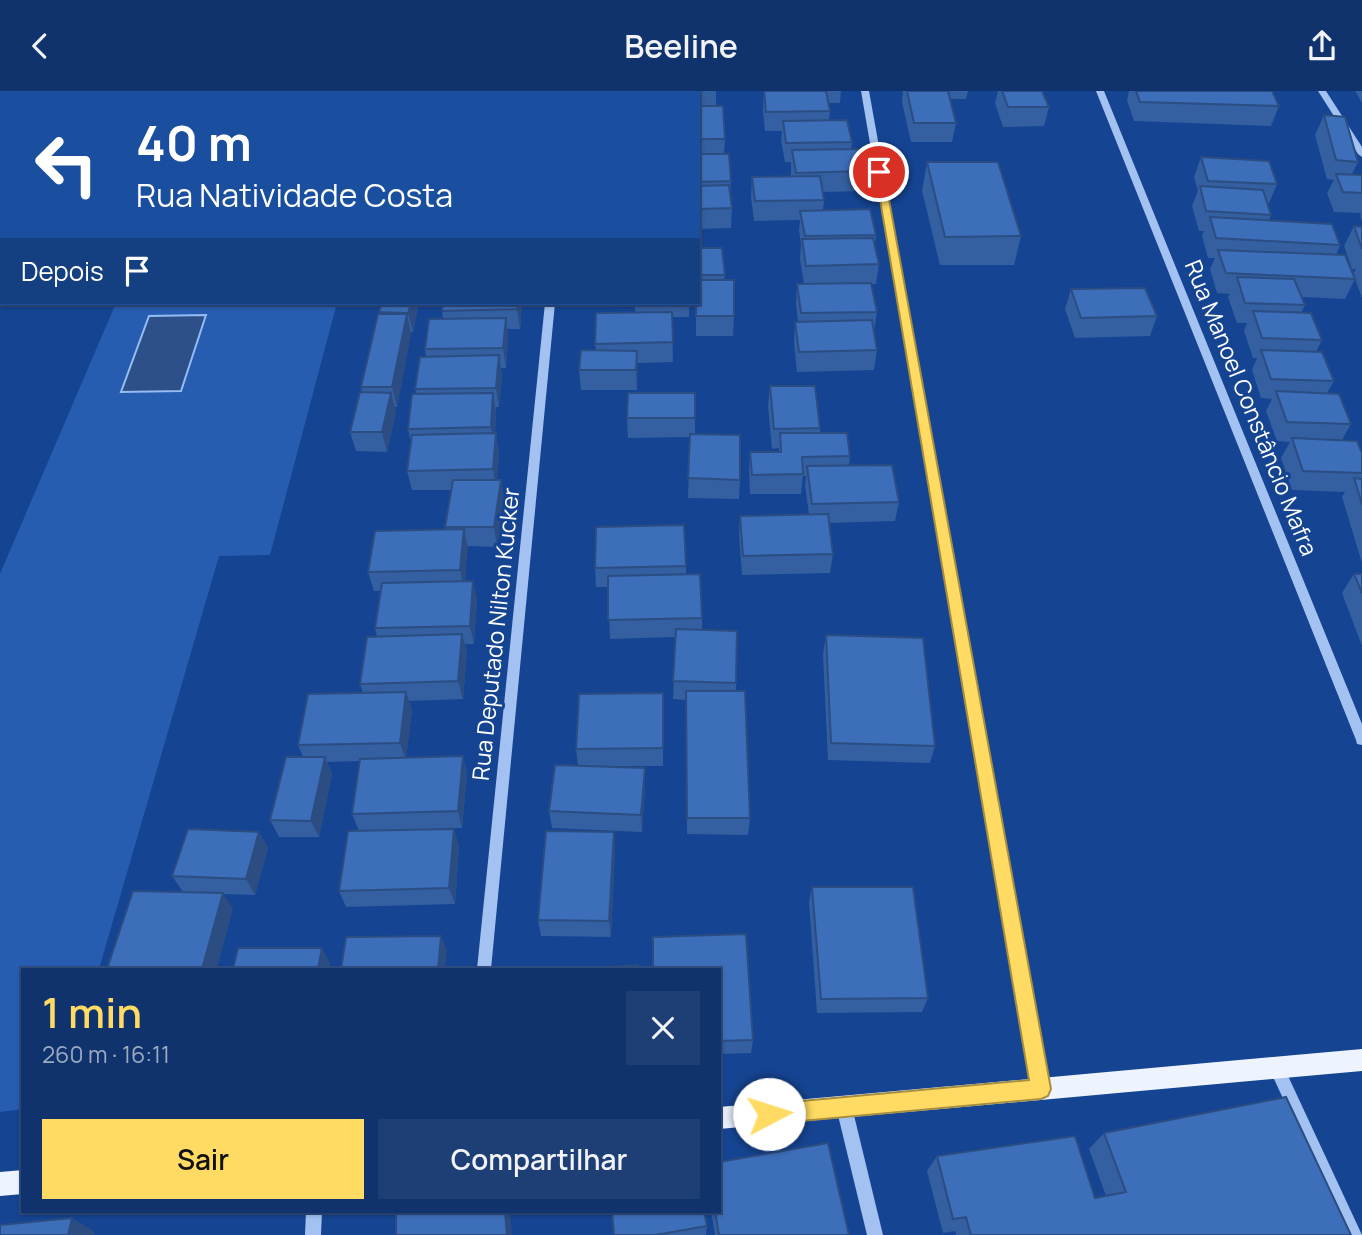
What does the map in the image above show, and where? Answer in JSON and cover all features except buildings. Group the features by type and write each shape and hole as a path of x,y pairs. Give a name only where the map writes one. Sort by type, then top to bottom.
{"main road":[{"path":"721,1118 1362,1060"},
{"path":"0,1184 21,1182"}],"street":[{"path":"864,91 1041,1089"},
{"name":"Rua Manoel Constâncio Mafra","path":"1100,91 1362,740"},
{"path":"1322,91 1362,154"},
{"name":"Rua Deputado Nilton Kucker","path":"484,968 550,305"},
{"path":"1277,1068 1355,1235"},
{"path":"844,1107 875,1235"},
{"path":"313,1235 314,1213"}],"shaded area":[{"path":"115,305 336,305 270,555 219,556 99,968 21,968 21,1109 0,1112 0,574"},
{"path":"206,315 181,391 121,392 149,316"}],"route":[{"path":"769,1114 1041,1089 879,172"}]}
